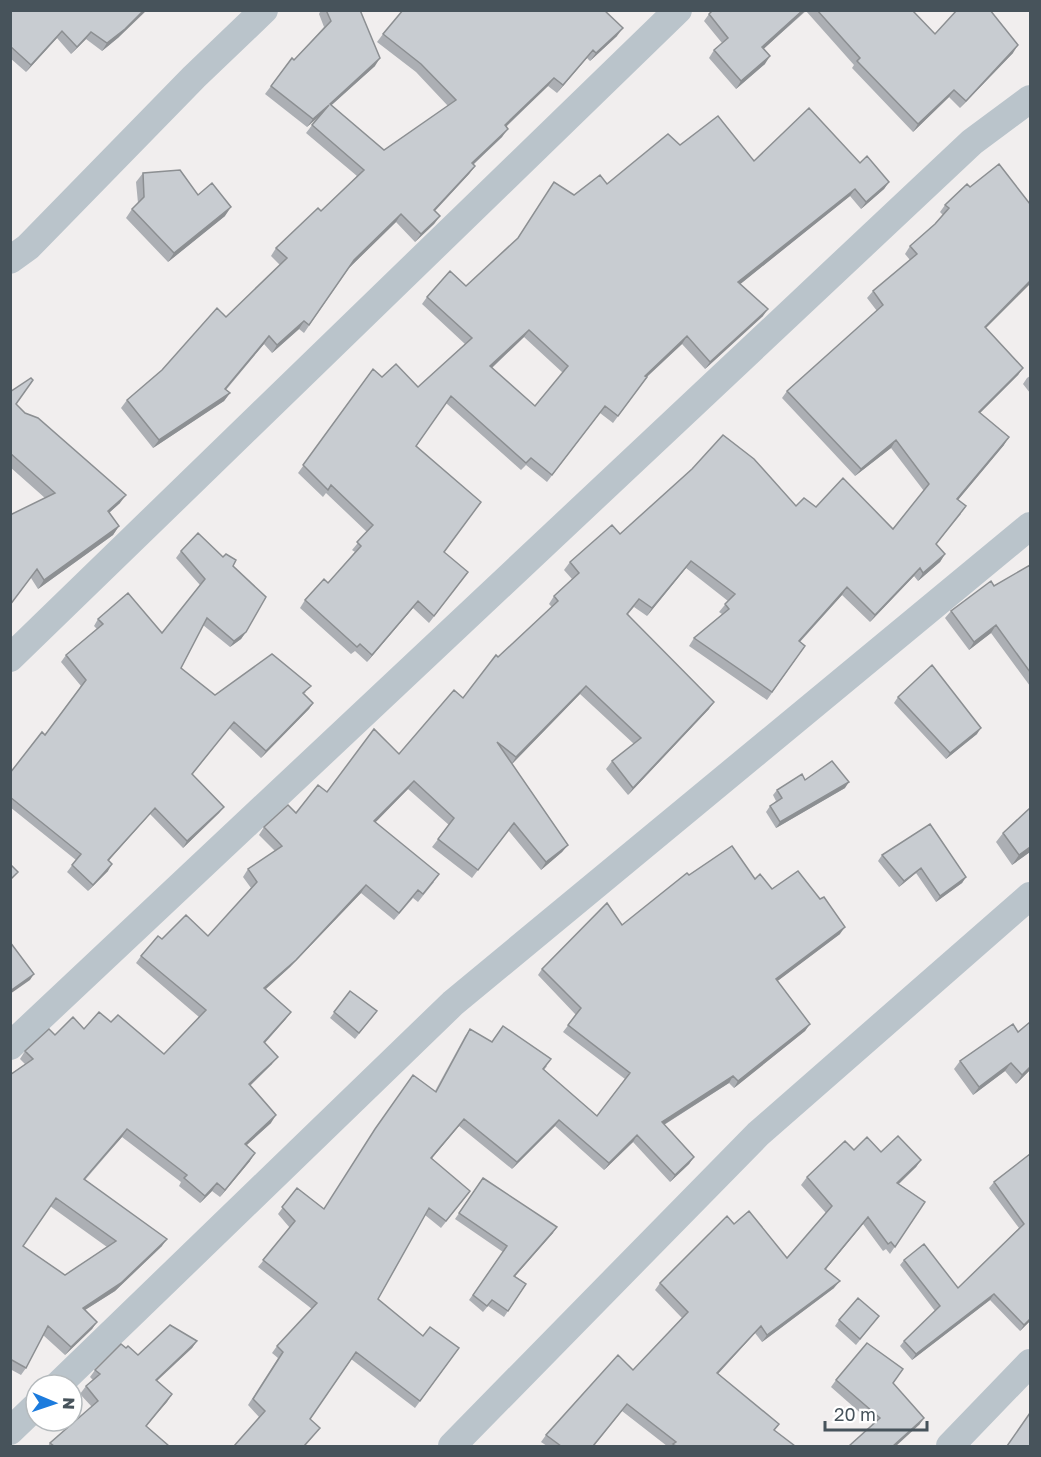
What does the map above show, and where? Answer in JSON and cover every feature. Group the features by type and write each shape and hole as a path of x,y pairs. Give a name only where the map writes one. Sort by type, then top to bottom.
{"street":[{"path":"10,260 28,247 194,77 264,10"},
{"path":"10,658 678,10"},
{"path":"10,1046 972,142 1030,99"},
{"path":"70,1373 453,1003 1030,526"},
{"path":"452,1446 758,1134 1030,896"},
{"path":"950,1446 1030,1363"},
{"path":"10,1431 24,1418"}],"building":[{"path":"10,10 144,10 107,43 91,32 77,47 62,31 31,65 10,46"},
{"path":"326,10 360,10 380,58 330,104 384,150 456,100 421,64 383,34 403,10 604,10 623,28 596,53 593,50 563,85 554,78 505,125 508,129 472,163 475,166 434,210 440,216 421,234 401,214 354,260 309,325 304,321 277,345 269,336 225,389 230,393 159,440 127,400 162,370 217,308 226,317 287,258 276,248 318,208 321,211 364,170 312,125 329,105 313,119 271,86 292,58 294,60 331,21"},
{"path":"713,10 803,10 762,47 770,56 741,81 714,50 728,38 709,14"},
{"path":"817,10 912,10 935,34 957,10 990,10 1018,45 966,101 954,90 918,124 857,61 860,58"},
{"path":"809,108 860,163 867,156 889,182 866,202 855,189 738,282 768,309 710,362 687,336 645,376 647,377 618,416 605,406 552,475 531,458 526,463 451,396 416,446 481,502 444,552 468,572 434,616 418,601 372,655 360,644 357,647 305,600 324,579 328,583 361,546 357,542 373,525 331,485 328,490 303,465 373,369 382,377 396,364 418,387 472,338 427,297 450,271 466,286 518,238 554,182 574,195 600,175 607,184 668,134 680,145 718,116 754,161","holes":["529,330 568,366 535,406 490,366"]},
{"path":"999,164 1030,204 1030,281 985,327 1023,368 979,412 1009,437 957,499 966,506 936,544 945,554 923,573 920,568 875,615 847,587 799,641 805,646 772,692 694,638 729,609 725,604 735,594 691,561 652,608 639,599 627,614 714,702 633,788 612,761 641,738 586,686 516,757 497,742 568,845 546,862 514,823 478,870 438,839 454,818 414,781 374,821 439,874 423,894 418,890 399,913 366,885 296,960 264,988 291,1012 264,1042 278,1057 249,1084 276,1115 245,1144 255,1153 225,1190 217,1183 205,1196 184,1178 187,1175 127,1129 84,1179 167,1239 121,1283 83,1308 97,1322 71,1347 48,1326 26,1368 10,1359 10,1075 33,1059 25,1051 49,1029 55,1035 73,1017 84,1029 99,1012 111,1022 118,1015 164,1054 206,1010 141,956 158,936 162,939 186,915 208,936 257,882 248,869 282,846 264,827 288,805 296,813 318,785 327,792 374,729 399,754 454,690 463,698 496,655 498,657 558,601 554,596 579,573 570,562 612,525 620,534 692,469 723,435 754,459 796,506 804,498 816,507 843,478 893,529 929,484 896,440 861,469 787,391 883,305 873,291 917,254 910,246 949,208 945,205 967,184 970,187","holes":["56,1198 116,1241 65,1275 23,1246"]},
{"path":"180,170 198,195 212,183 231,207 174,253 132,209 144,197 143,173"},
{"path":"31,378 33,380 16,404 25,413 38,418 126,495 108,511 119,526 44,580 37,569 10,605 10,515 55,493 10,453 10,392"},
{"path":"198,533 223,557 226,554 236,560 233,566 266,597 246,632 234,641 207,618 181,668 215,695 272,654 311,686 303,693 313,703 266,751 234,722 192,774 224,807 187,841 155,808 108,860 112,864 93,885 72,865 81,854 10,797 10,773 42,732 45,735 86,680 66,655 103,624 98,619 128,593 162,633 205,579 181,551"},
{"path":"1030,565 1030,672 996,625 974,642 951,611 991,581 994,586"},
{"path":"932,665 981,728 950,753 898,697"},
{"path":"832,761 849,782 780,822 770,806 782,798 777,790 802,774 805,780"},
{"path":"1030,808 1030,847 1019,855 1003,833"},
{"path":"930,824 966,877 940,896 921,868 904,881 882,855"},
{"path":"732,846 755,879 760,874 772,889 798,871 820,899 824,897 845,927 776,979 810,1024 738,1081 733,1076 662,1122 694,1157 675,1175 637,1135 609,1163 559,1120 517,1162 464,1119 431,1158 470,1191 446,1221 429,1208 378,1299 423,1336 430,1327 459,1348 420,1401 356,1352 310,1419 320,1428 304,1446 234,1446 265,1411 253,1399 283,1352 277,1346 317,1303 263,1260 295,1221 282,1207 297,1188 324,1209 413,1075 436,1092 470,1029 492,1042 503,1026 551,1059 543,1069 597,1116 630,1073 568,1025 581,1008 542,969 607,903 622,925 687,873 689,875"},
{"path":"10,864 18,872 10,880"},
{"path":"10,942 34,974 10,991"},
{"path":"350,991 377,1011 359,1033 334,1012"},
{"path":"1030,1022 1030,1067 1022,1075 1011,1063 979,1087 960,1061 1013,1024 1018,1032"},
{"path":"898,1136 921,1160 897,1183 925,1202 895,1247 891,1242 888,1244 868,1217 825,1269 840,1281 767,1335 761,1326 717,1373 779,1424 774,1430 795,1446 676,1446 673,1444 676,1442 627,1404 593,1446 561,1446 546,1435 618,1355 633,1370 688,1312 660,1283 727,1216 734,1224 749,1211 787,1258 832,1206 807,1177 845,1141 854,1150 867,1137 881,1152"},
{"path":"1030,1154 1030,1319 1024,1325 994,1294 916,1354 904,1341 940,1306 904,1260 924,1244 958,1288 1024,1224 994,1182"},
{"path":"483,1178 557,1227 514,1276 526,1284 508,1311 492,1300 487,1306 473,1295 507,1246 459,1213"},
{"path":"858,1298 879,1316 860,1339 839,1320"},
{"path":"170,1325 197,1341 156,1380 172,1394 146,1426 169,1446 54,1446 50,1443 61,1433 84,1433 84,1413 98,1401 86,1386 100,1374 95,1370 121,1344 126,1348 128,1346 138,1355"},
{"path":"867,1343 903,1369 893,1383 924,1418 893,1446 849,1446 880,1418 836,1380"},
{"path":"1030,1413 1030,1446 1007,1446"}]}
